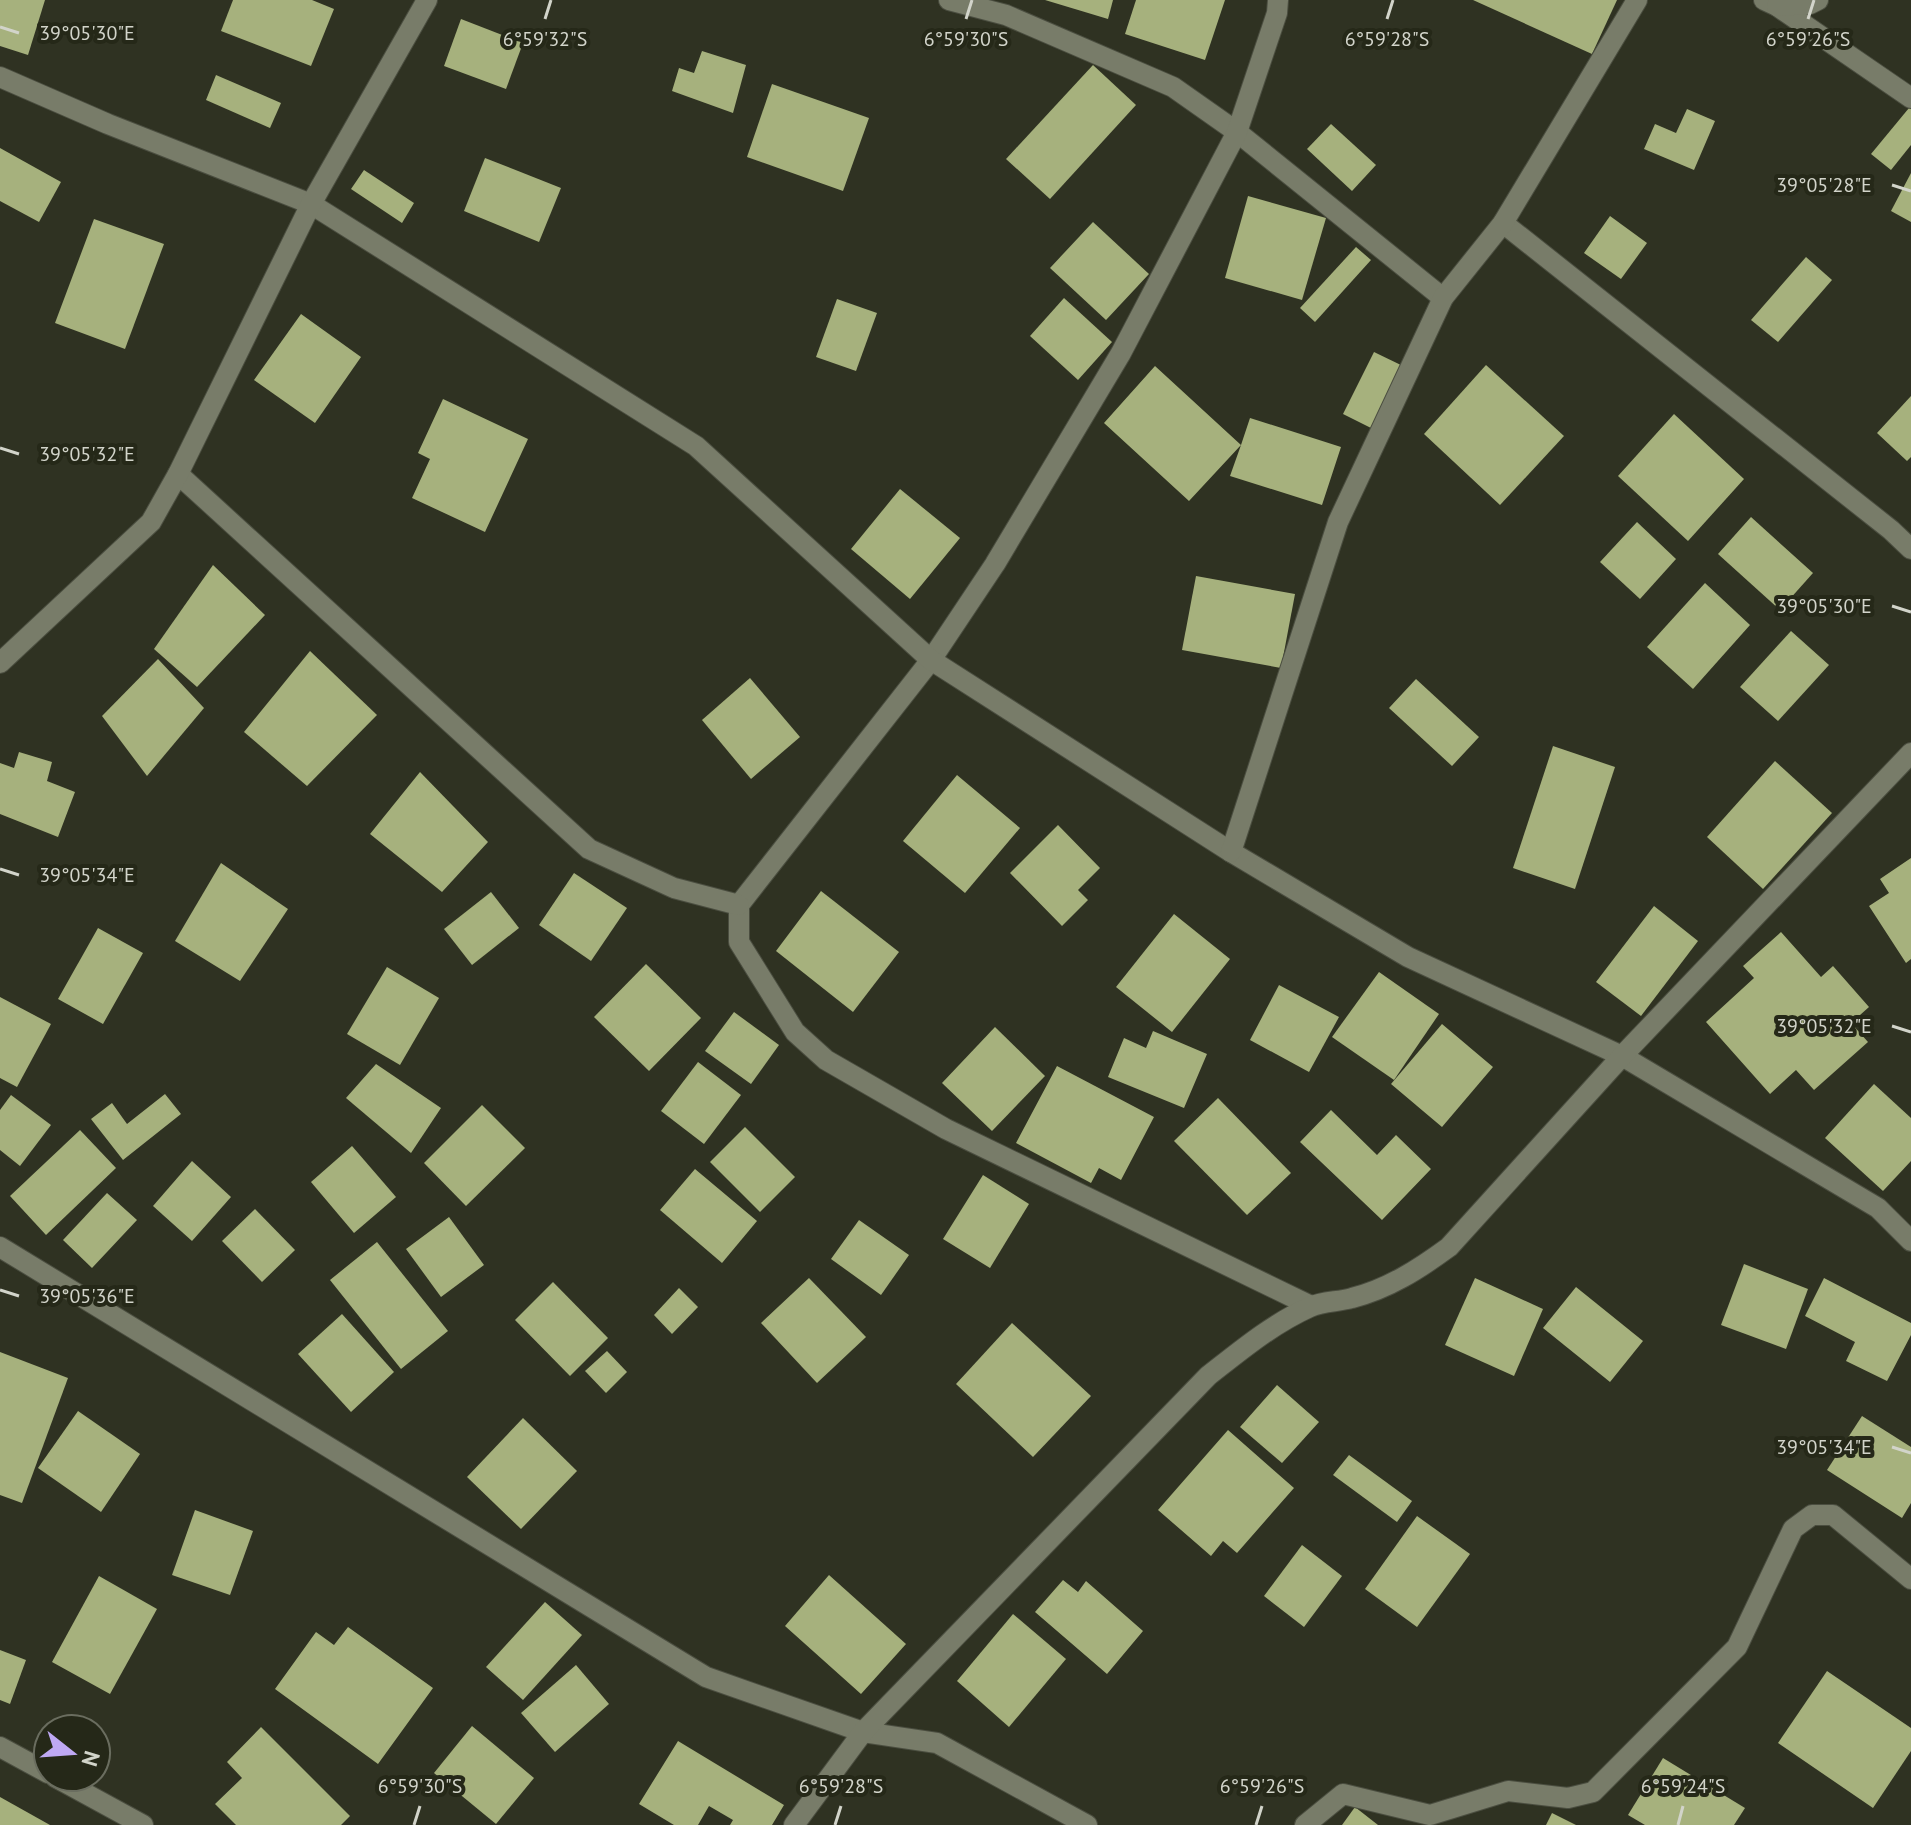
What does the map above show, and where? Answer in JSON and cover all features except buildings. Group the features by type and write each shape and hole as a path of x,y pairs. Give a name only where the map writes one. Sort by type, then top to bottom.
{"street":[{"path":"0,663 151,522 178,474 311,204 427,0"},
{"path":"949,0 1006,15 1173,87 1237,132 1443,298"},
{"path":"1278,0 1277,13 1237,132 1121,353 995,564 931,660 739,905 739,942 795,1032 826,1060 946,1129 1311,1306"},
{"path":"1231,852 1338,522 1443,298 1503,223 1637,0"},
{"path":"1771,3 1810,4 1818,0"},
{"path":"1771,3 1911,98"},
{"path":"0,77 108,124 311,204 696,446 931,660 1231,852 1408,957 1622,1056 1878,1208 1911,1241"},
{"path":"1503,223 1911,549"},
{"path":"178,474 589,849 674,888 739,905"},
{"path":"794,1825 863,1732 1208,1376 1264,1332 1311,1306 1378,1290 1417,1271 1449,1247 1622,1056 1911,753"},
{"path":"0,1247 706,1677 863,1732 937,1743 1087,1825"},
{"path":"1305,1825 1343,1794 1430,1815 1508,1791 1568,1798 1593,1792 1737,1647 1793,1529 1812,1515 1833,1515 1911,1579"},
{"path":"0,1747 32,1764"},
{"path":"84,1793 143,1825"}]}
